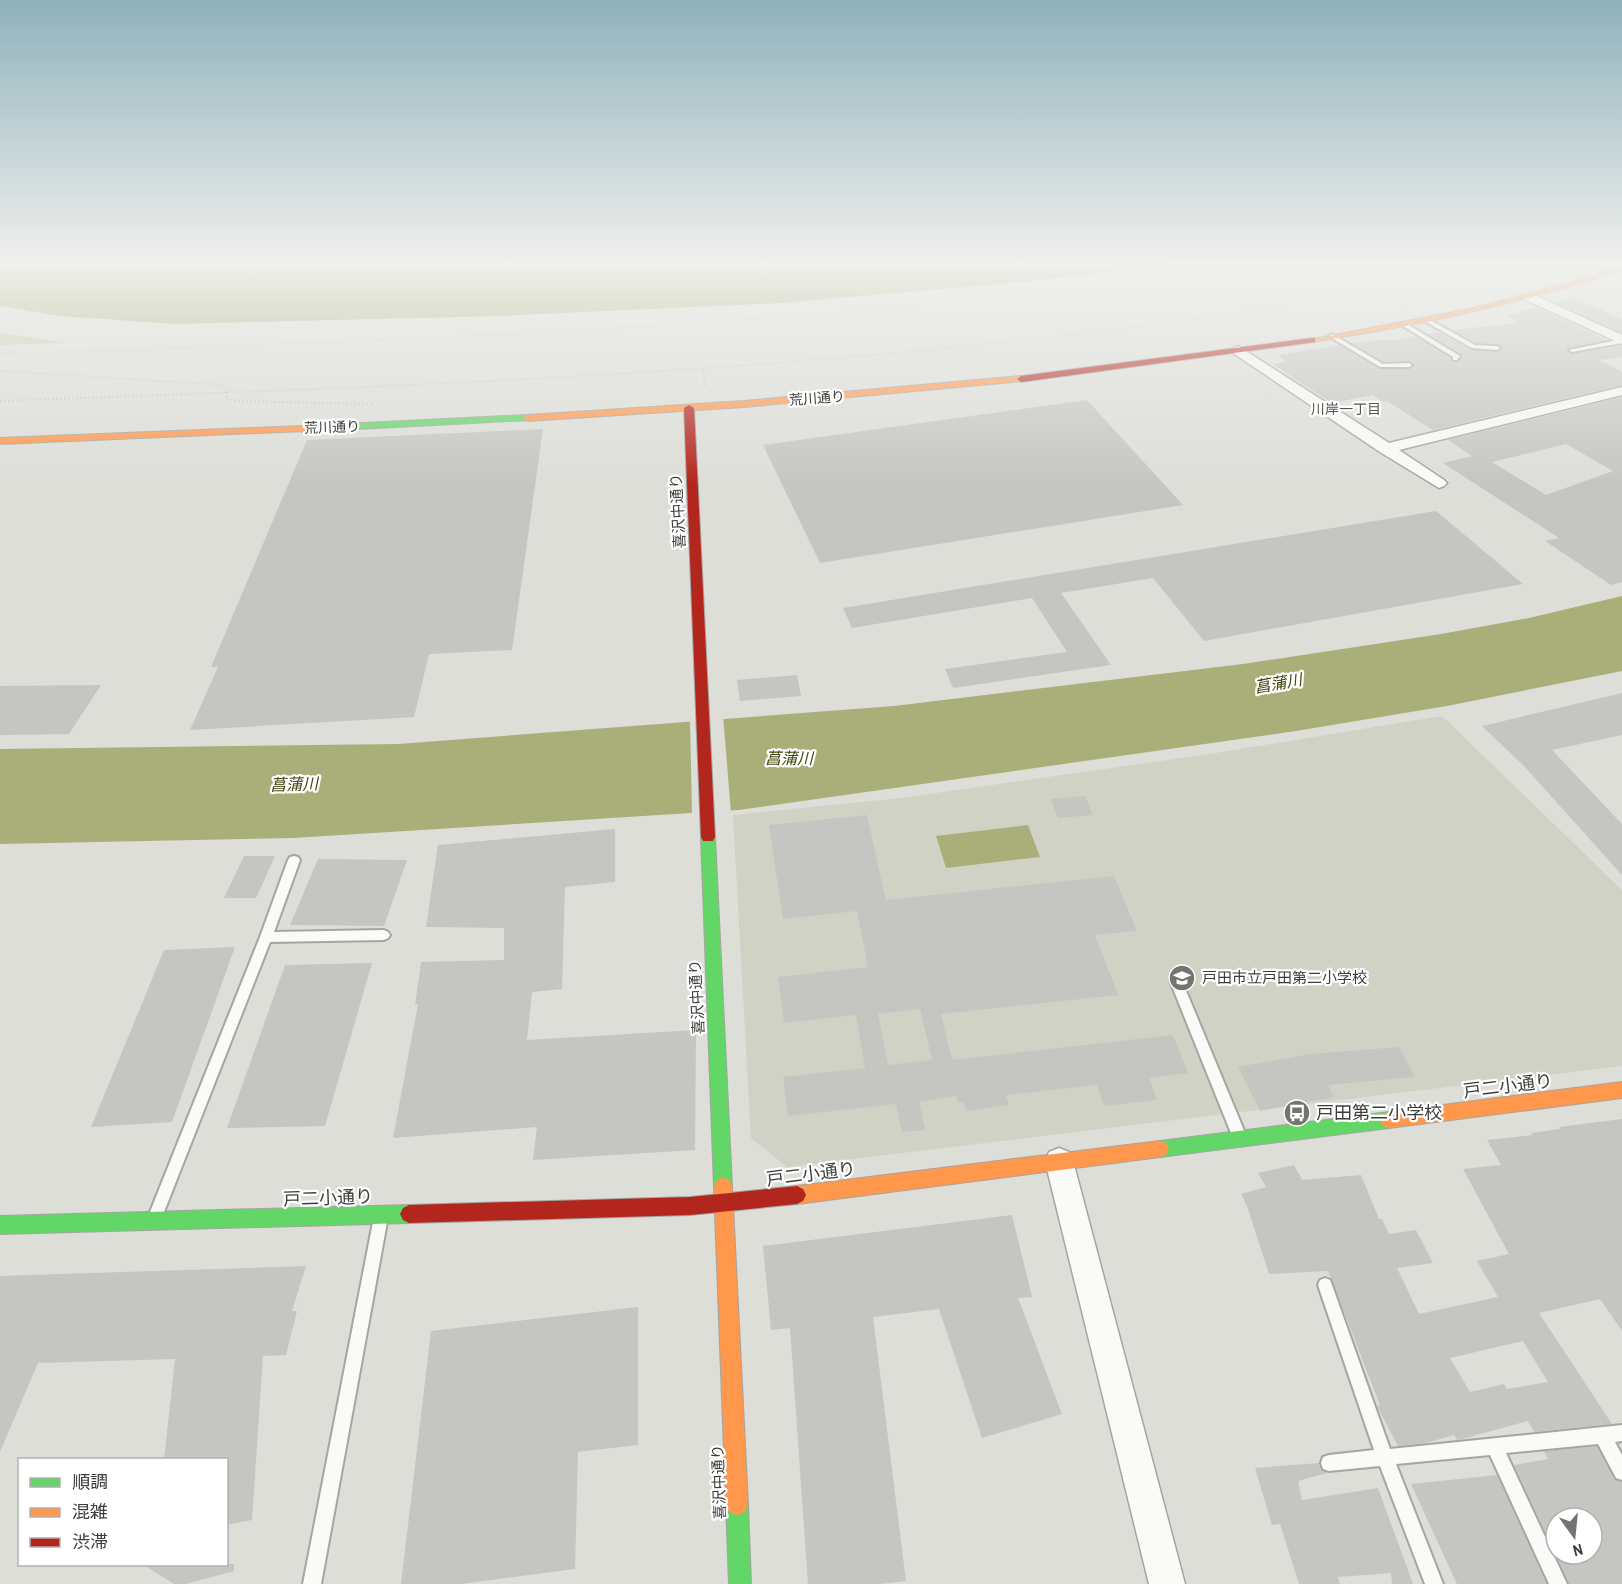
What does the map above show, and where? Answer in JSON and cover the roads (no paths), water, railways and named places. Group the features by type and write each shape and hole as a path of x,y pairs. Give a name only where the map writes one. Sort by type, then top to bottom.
{"street":[{"name":"荒川通り","path":"0,441 420,423 689,408 984,384 1326,337"},
{"path":"1238,350 1439,483"},
{"path":"1385,449 1622,391"},
{"name":"喜沢中通り","path":"689,408 740,1584"},
{"name":"戸二小通り","path":"0,1225 690,1206 1622,1090"},
{"path":"1059,1161 1167,1584"}],"lane":[{"path":"1334,337 1382,366 1409,365"},
{"path":"1425,337 1457,356 1455,359"},
{"path":"1456,337 1474,347 1497,348"},
{"path":"1572,350 1622,341"},
{"path":"1379,375 1382,366"},
{"path":"154,1221 294,860"},
{"path":"266,937 384,935"},
{"path":"1176,981 1241,1138"},
{"path":"312,1584 381,1214"},
{"path":"1325,1285 1385,1458 1434,1584"},
{"path":"1329,1463 1622,1433"},
{"path":"1602,1435 1622,1472"},
{"path":"1495,1447 1558,1584"}],"water":[{"name":"菖蒲川","path":"1622,596 1622,671 1447,706 1296,731 739,810 293,838 0,844 0,749 398,744 894,706 1243,664 1441,634 1529,618"},
{"path":"1028,825 1040,857 946,868 936,836"}],"place":[{"name":"戸田市立戸田第二小学校","path":"1182,978"},
{"name":"戸田第二小学校","path":"1297,1113"}],"district":[{"name":"川岸一丁目","path":"1346,409"}]}
